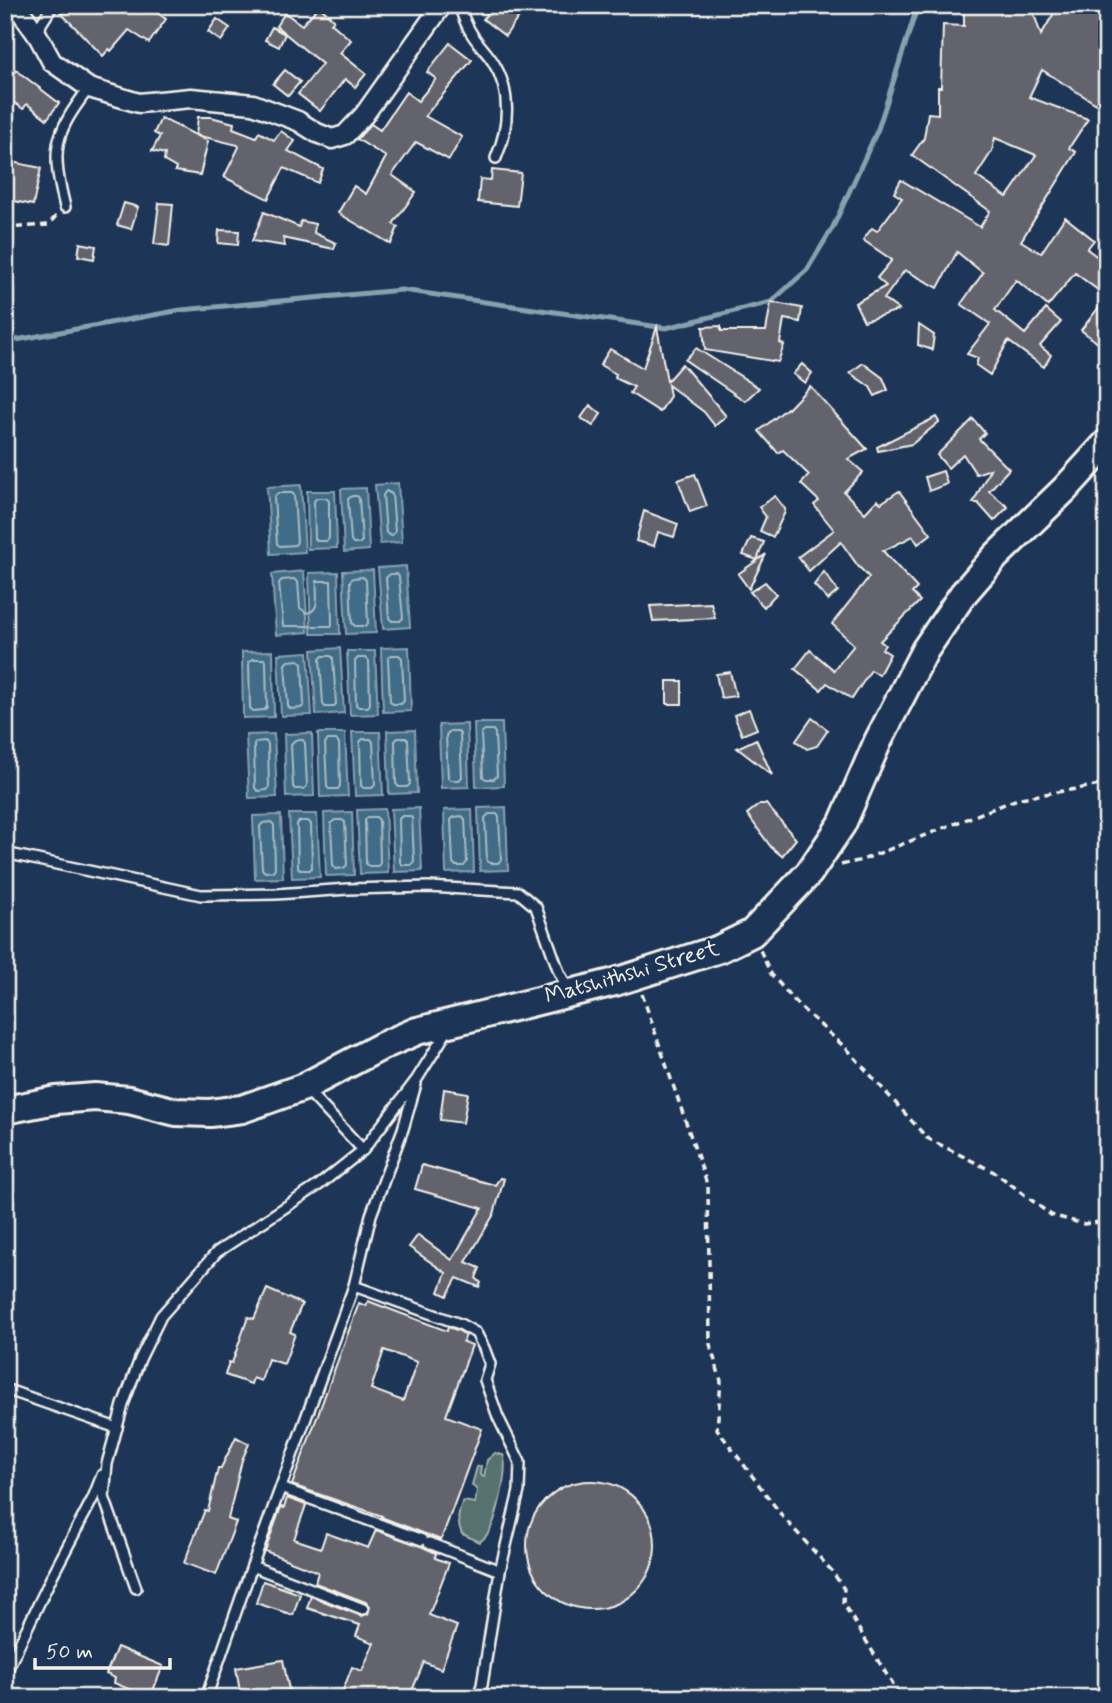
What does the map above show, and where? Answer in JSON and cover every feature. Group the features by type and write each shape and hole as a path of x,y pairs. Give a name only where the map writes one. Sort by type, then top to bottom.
{"main road":[{"name":"Matshithshi Street","path":"5,1110 56,1100 95,1097 129,1100 176,1112 210,1113 242,1109 304,1087 382,1046 417,1031 636,976 719,949 752,933 808,873 842,824 878,741 925,650 963,594 996,556 1065,489 1107,443"}],"street":[{"path":"16,5 52,62 89,88 139,103 191,98 253,104 298,121 332,139 345,135 353,127 442,5"}],"lane":[{"path":"38,36 41,24 53,5"},
{"path":"459,5 470,31 494,63 504,90 508,121 505,138 496,158"},
{"path":"65,207 56,147 62,127 89,88"},
{"path":"5,853 201,895 428,887 471,887 518,892 536,907 569,992"},
{"path":"5,1674 93,1497 107,1464 140,1359 162,1316 217,1252 319,1185 363,1150 417,1079 452,1023"},
{"path":"206,1698 354,1286 372,1215 403,1129 417,1079"},
{"path":"304,1087 363,1150"},
{"path":"354,1286 460,1324 476,1333 490,1364 485,1380 498,1418 520,1462 519,1491 500,1571 482,1685 477,1698"},
{"path":"5,1389 117,1428"},
{"path":"107,1464 104,1497 136,1588"},
{"path":"281,1488 500,1571"},
{"path":"252,1566 363,1609"}],"path":[{"path":"5,228 48,225 65,207"},
{"path":"808,873 862,860 1020,798 1107,785"},
{"path":"752,933 771,974 798,1005 849,1051 927,1138 996,1173 1051,1215 1084,1224 1107,1220"},
{"path":"636,976 708,1187 710,1344 721,1381 717,1429 783,1517 845,1589 843,1603 901,1698"}],"green space":[{"path":"495,1453 503,1455 503,1482 491,1526 480,1542 462,1534 459,1514 463,1501 475,1503 477,1490 472,1485 477,1467 481,1466 480,1475 484,1477 487,1460"}],"water":[{"path":"398,483 402,542 380,544 375,485"},
{"path":"301,485 305,552 271,554 267,487"},
{"path":"366,488 369,550 344,552 341,489"},
{"path":"307,491 335,491 337,548 308,549"},
{"path":"406,566 410,627 383,629 378,568"},
{"path":"373,570 376,633 346,634 343,571"},
{"path":"304,571 308,632 276,635 272,574"},
{"path":"338,572 340,634 311,634 309,573"},
{"path":"409,647 411,711 383,712 381,648"},
{"path":"340,648 344,713 316,715 312,650"},
{"path":"273,651 274,717 243,718 242,652"},
{"path":"347,651 375,651 378,714 350,715"},
{"path":"308,652 312,715 281,716 278,654"},
{"path":"474,723 502,723 504,786 476,787"},
{"path":"467,724 469,787 441,788 439,725"},
{"path":"415,730 417,793 389,794 387,731"},
{"path":"352,732 380,732 383,795 355,796"},
{"path":"312,733 314,796 286,797 284,734"},
{"path":"318,733 345,733 348,796 320,797"},
{"path":"274,734 277,797 249,798 246,735"},
{"path":"506,807 508,870 480,871 478,808"},
{"path":"419,808 422,871 394,872 391,809"},
{"path":"385,809 388,873 360,874 357,810"},
{"path":"472,809 474,872 446,873 444,810"},
{"path":"352,812 354,875 326,876 324,813"},
{"path":"289,814 317,814 320,877 292,878"},
{"path":"281,815 283,878 255,879 253,816"}],"building":[{"path":"60,5 146,5 166,19 149,43 129,30 111,51 109,49 103,56 58,10"},
{"path":"494,5 510,5 521,14 505,36 483,19"},
{"path":"964,5 1031,5 1041,35 1057,8 1061,10 1064,5 1097,5 1107,12 1107,91 1098,105 1042,70 1029,97 1088,119 1069,148 1076,152 1021,241 1041,253 1065,217 1094,240 1087,249 1107,264 1107,297 1075,273 1048,306 1016,280 995,310 1025,334 1046,309 1061,322 1040,346 1051,355 1044,367 1008,341 990,375 976,365 978,358 967,354 990,324 961,304 983,273 957,252 938,288 905,270 884,299 899,310 864,321 855,303 886,286 877,278 892,260 863,240 872,228 877,231 902,198 894,193 901,180 980,227 990,211 912,155 924,138 928,113 938,114 943,25 964,26","holes":["995,138 1036,155 1007,197 976,176 992,151"]},
{"path":"319,6 334,20 331,23 351,40 340,53 366,74 355,87 345,79 320,111 298,94 322,64 276,26 285,13 302,25"},
{"path":"217,19 230,28 221,41 208,32"},
{"path":"272,27 285,34 279,47 265,40"},
{"path":"450,43 472,60 425,116 462,137 449,160 416,142 392,175 416,192 393,224 398,227 391,244 338,213 354,186 366,194 386,157 357,139 371,124 380,130 406,92 418,101 436,79 427,72"},
{"path":"16,70 59,103 47,119 27,104 23,109 5,96 5,84"},
{"path":"285,70 300,82 288,96 273,84"},
{"path":"198,117 211,117 234,123 233,128 256,137 259,132 274,140 281,131 295,141 288,151 323,169 318,183 284,168 268,199 224,177 239,147 196,135"},
{"path":"161,118 208,141 200,175 175,171 176,168 164,161 165,154 152,151 160,136 154,133"},
{"path":"12,162 41,168 33,205 5,199"},
{"path":"492,170 521,173 517,206 478,202 480,179 491,180"},
{"path":"124,203 138,207 131,229 117,225"},
{"path":"159,203 173,204 169,246 154,244"},
{"path":"264,212 299,227 301,221 315,224 314,233 336,243 334,249 283,238 285,246 252,241"},
{"path":"219,230 239,231 238,245 218,243"},
{"path":"80,243 96,246 94,259 78,256"},
{"path":"1107,297 1107,350 1081,330"},
{"path":"771,302 802,308 800,322 784,319 780,343 784,345 778,362 705,350 703,327 721,326 721,331 766,331"},
{"path":"919,325 934,335 932,350 918,345"},
{"path":"657,327 667,381 682,364 726,416 715,426 704,412 668,385 670,396 660,412 630,393 634,387 615,378 616,374 600,365 610,349 643,368"},
{"path":"696,348 759,388 745,401 685,360"},
{"path":"863,363 883,378 888,390 875,396 870,387 850,373"},
{"path":"802,364 812,373 805,383 793,374"},
{"path":"810,386 867,449 848,459 863,472 844,492 865,513 877,500 881,503 899,491 931,534 918,544 913,536 883,551 917,588 912,593 920,601 880,641 885,645 882,649 890,654 879,675 871,670 852,699 827,683 821,690 795,669 810,650 834,670 854,645 832,624 869,577 841,542 809,571 798,557 834,530 814,505 819,501 801,484 809,475 783,450 778,453 759,431 788,409"},
{"path":"590,405 601,414 593,426 581,418"},
{"path":"936,417 939,422 912,444 878,451 877,447"},
{"path":"973,419 985,433 979,439 1009,469 989,491 1008,507 994,521 978,503 973,503 990,469 976,474 963,454 948,468 937,455"},
{"path":"943,471 947,484 929,491 925,477"},
{"path":"695,474 707,506 690,512 678,480"},
{"path":"775,496 785,512 773,537 760,531 766,517 759,507"},
{"path":"644,511 678,524 674,537 658,532 654,546 636,541"},
{"path":"751,538 764,542 757,560 743,555"},
{"path":"766,554 749,589 738,574"},
{"path":"824,572 838,591 828,600 814,585"},
{"path":"765,582 776,594 764,607 750,592"},
{"path":"711,603 715,618 653,621 650,606"},
{"path":"730,672 736,696 721,698 716,674"},
{"path":"667,681 682,681 682,704 667,704"},
{"path":"749,709 757,729 742,735 734,715"},
{"path":"812,718 828,730 817,746 807,749 796,741"},
{"path":"756,739 772,775 737,748"},
{"path":"760,804 766,804 796,839 782,856 771,847 747,814"},
{"path":"444,1089 468,1093 463,1123 440,1120"},
{"path":"422,1165 495,1185 500,1178 504,1179 494,1214 466,1262 480,1268 476,1278 481,1283 479,1287 457,1278 447,1296 439,1292 446,1273 409,1247 418,1235 452,1260 482,1208 415,1189"},
{"path":"267,1289 302,1304 290,1332 295,1334 284,1364 268,1359 261,1381 253,1378 251,1384 225,1375 248,1317 254,1319"},
{"path":"368,1301 447,1331 448,1327 457,1330 466,1335 463,1342 472,1345 446,1416 482,1429 441,1540 292,1485 359,1303 366,1306","holes":["384,1350 417,1362 403,1401 371,1389"]},
{"path":"236,1437 249,1444 242,1460 228,1519 236,1522 216,1575 184,1563 205,1510 208,1511 218,1468 221,1468"},
{"path":"591,1481 616,1486 636,1500 650,1520 655,1545 650,1570 636,1590 616,1604 591,1609 566,1604 546,1590 532,1570 527,1545 532,1520 546,1500 566,1486"},
{"path":"287,1498 306,1505 294,1539 321,1548 326,1533 368,1548 376,1530 423,1547 436,1553 435,1558 449,1563 429,1615 457,1626 441,1669 424,1662 409,1698 340,1698 352,1667 362,1671 374,1643 356,1636 360,1625 307,1608 311,1596 361,1616 368,1614 370,1607 366,1602 315,1583 318,1572 265,1551"},
{"path":"263,1581 300,1594 293,1615 256,1603"},
{"path":"117,1647 163,1666 150,1698 114,1683 115,1678 106,1674"},
{"path":"283,1660 289,1690 241,1698 236,1668"}],"waterway":[{"path":"5,342 181,310 402,290 666,328 771,302 807,270 833,227 878,129 918,5"}]}
